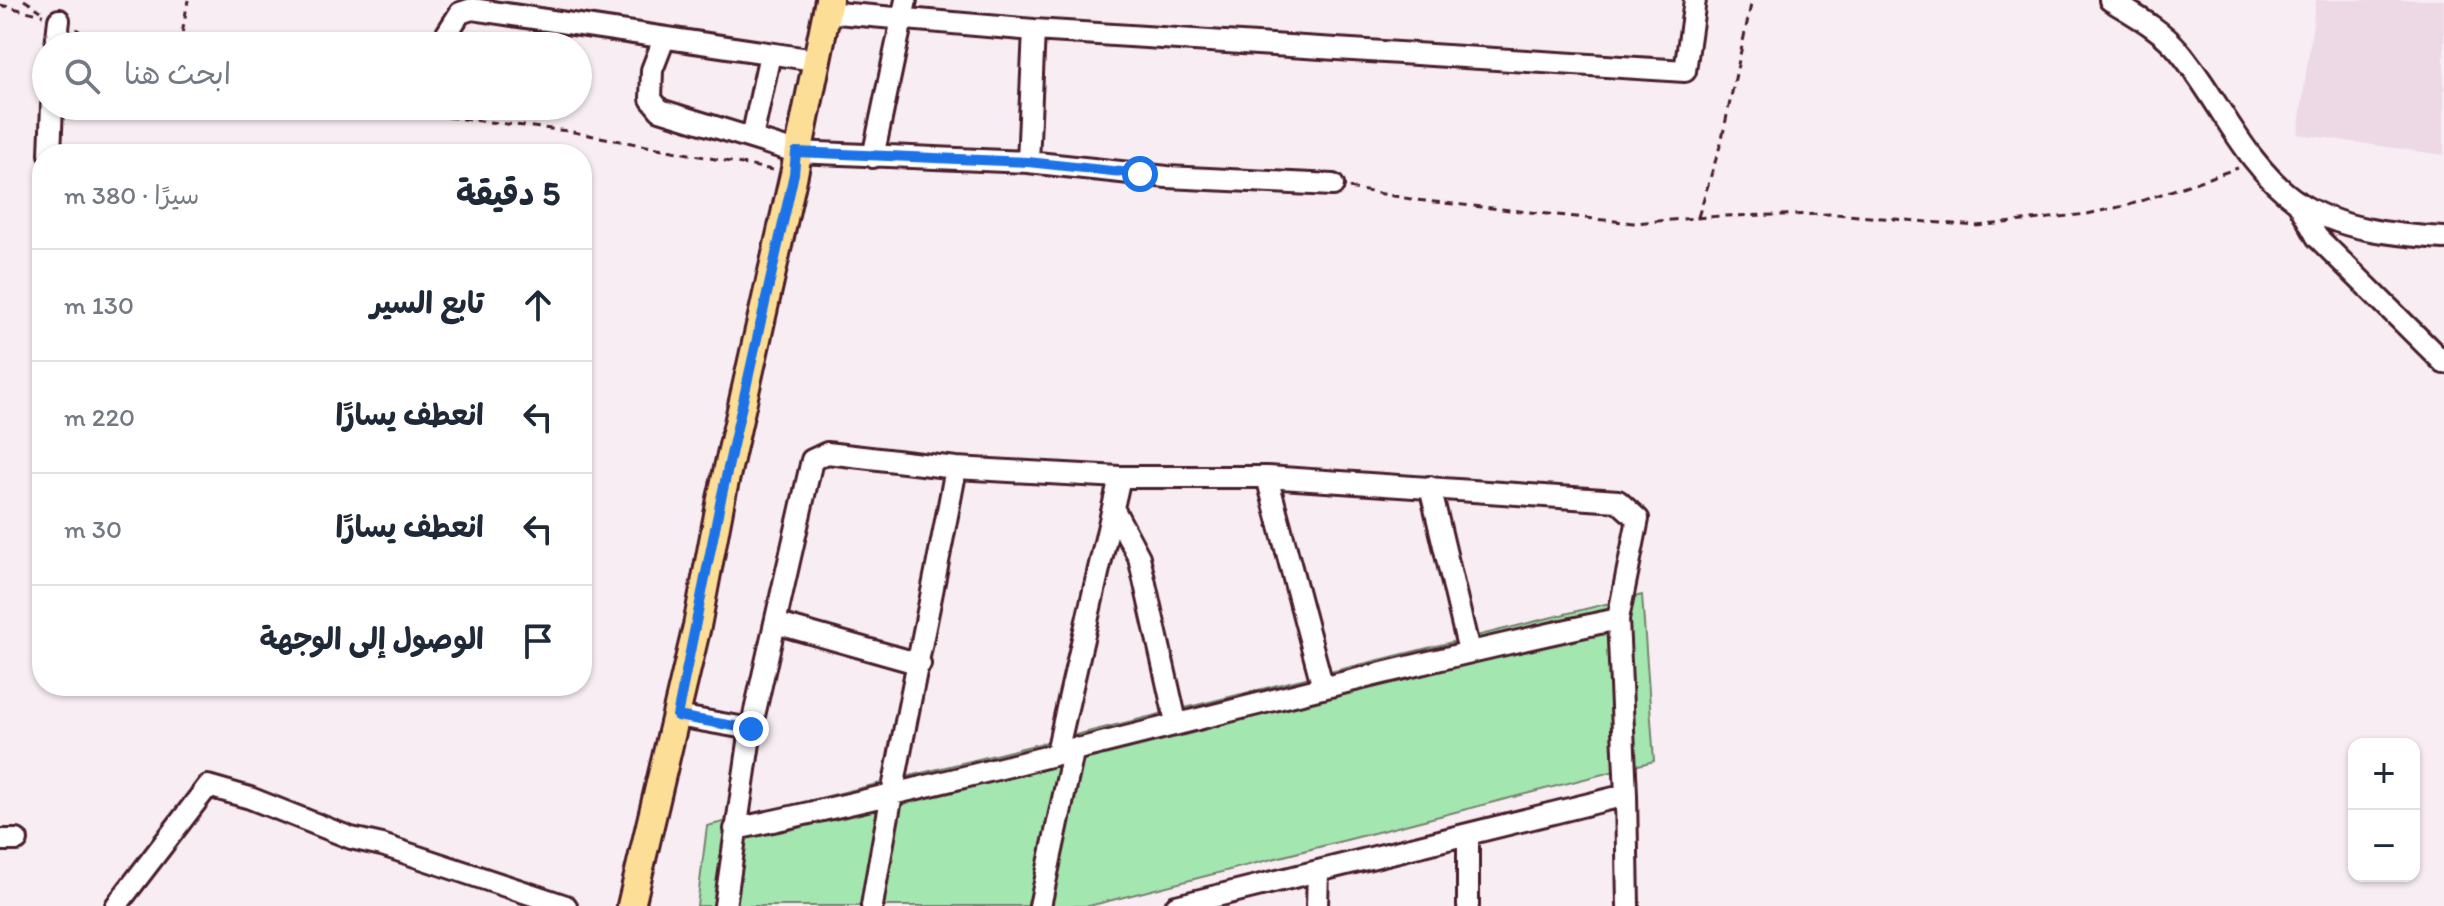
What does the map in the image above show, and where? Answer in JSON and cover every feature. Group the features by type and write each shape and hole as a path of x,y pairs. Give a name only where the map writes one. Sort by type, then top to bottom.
{"main road":[{"path":"631,906 677,716 827,6"}],"street":[{"path":"827,6 904,9 1034,30 1685,71 1695,0"},
{"path":"2110,0 2151,25 2178,49 2257,163 2297,201 2317,237 2444,363"},
{"path":"448,32 460,13 472,9 815,60"},
{"path":"873,157 904,9"},
{"path":"54,18 55,32"},
{"path":"1028,162 1034,30"},
{"path":"664,39 652,70 651,99 660,110 752,138 795,163 873,157 1028,162 1167,177 1333,185"},
{"path":"752,138 770,54"},
{"path":"50,144 51,120"},
{"path":"2297,201 2364,229 2444,238"},
{"path":"725,906 751,729 812,460 818,454 956,468 1120,477 1267,477 1430,487 1610,500 1626,505 1638,519 1618,619 1628,906"},
{"path":"872,906 890,796 920,664 956,468"},
{"path":"1040,906 1066,750 1120,477"},
{"path":"1267,477 1323,688"},
{"path":"1430,487 1469,651"},
{"path":"1113,508 1139,557 1176,722"},
{"path":"735,829 890,796 1176,722 1469,651 1618,619"},
{"path":"775,623 920,664"},
{"path":"677,716 751,729"},
{"path":"116,906 208,786 250,798 351,838 440,863 566,906"},
{"path":"1176,906 1626,795"},
{"path":"1468,834 1468,906"},
{"path":"1317,906 1318,871"}],"path":[{"path":"24,0 54,18"},
{"path":"182,32 188,0"},
{"path":"1698,218 1721,143 1752,0"},
{"path":"472,120 795,163"},
{"path":"1333,185 1416,200 1633,223 1835,214 1976,226 2046,221 2129,205 2213,174 2257,163"}],"shaded area":[{"path":"2316,0 2444,0 2444,155 2298,134"}],"green space":[{"path":"1642,595 1654,761 1089,906 697,906 707,826"}],"route":[{"path":"751,729 677,716 721,499 794,174 796,152 1028,162 1140,174"}]}
